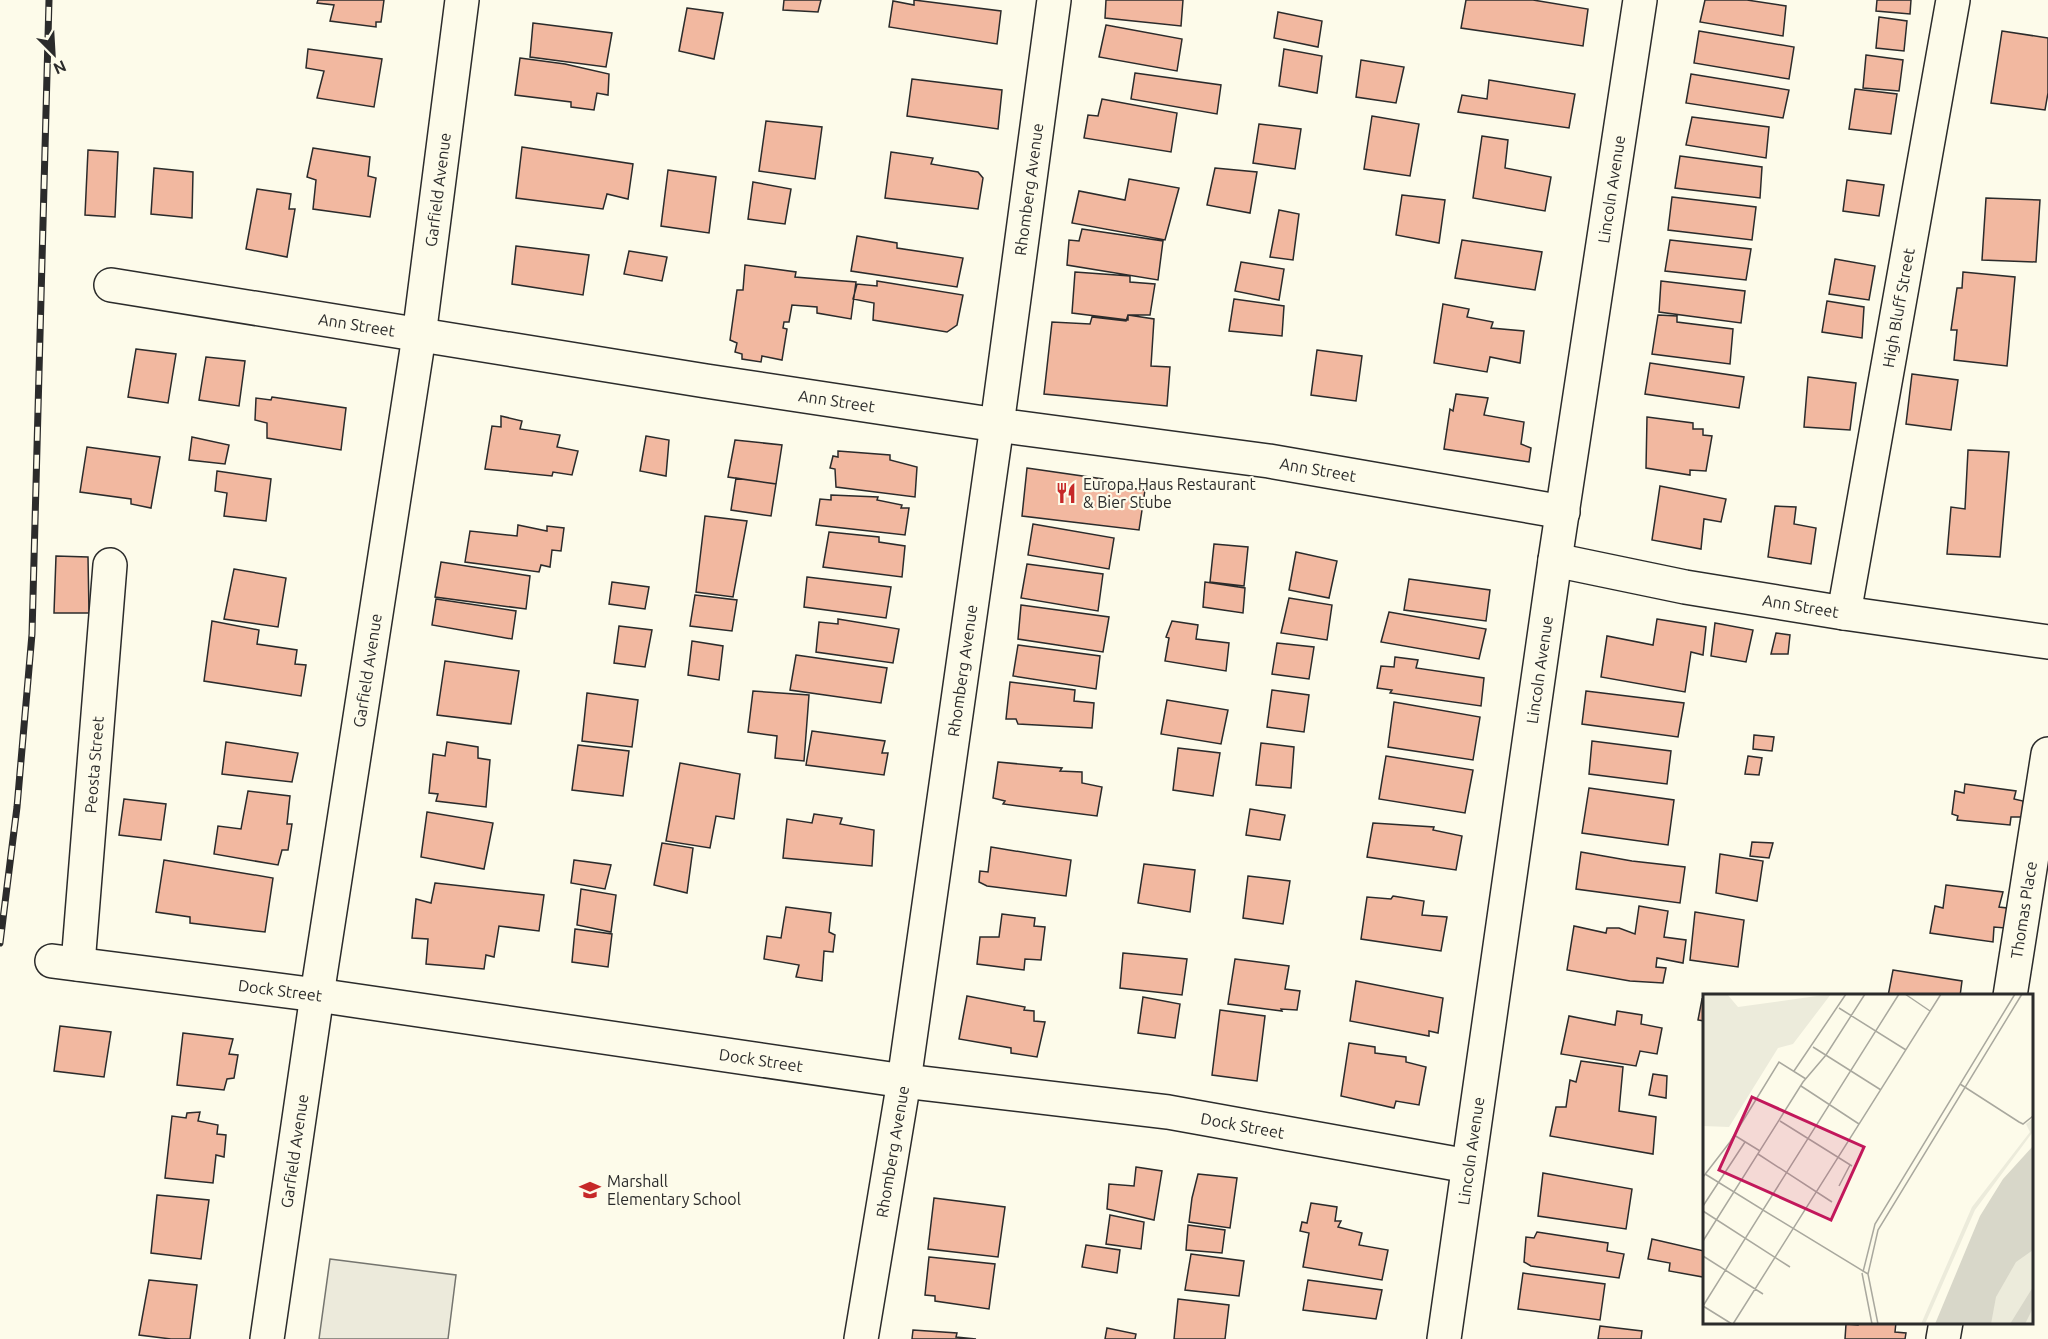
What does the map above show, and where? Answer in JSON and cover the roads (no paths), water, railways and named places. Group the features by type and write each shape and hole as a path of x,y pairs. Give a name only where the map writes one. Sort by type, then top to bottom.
{"street":[{"name":"Garfield Avenue","path":"267,1339 317,995 419,336 462,0"},
{"name":"Rhomberg Avenue","path":"861,1339 904,1081 997,425 1054,0"},
{"name":"Lincoln Avenue","path":"1444,1339 1555,560 1640,0"},
{"name":"High Bluff Street","path":"1844,613 1953,0"},
{"name":"Ann Street","path":"111,285 419,336 997,425 1269,461 1563,512"},
{"name":"Ann Street","path":"1555,560 1685,587 1844,613 2048,642"},
{"name":"Peosta Street","path":"65,962 110,565"},
{"name":"Thomas Place","path":"2010,994 2048,754"},
{"name":"Dock Street","path":"65,962 317,995 904,1081 1168,1112 1468,1166"},
{"path":"1943,1339 1946,1324"}],"railway":[{"path":"0,943 17,807 32,634 49,0"}],"place":[{"name":"Europa Haus Restaurant & Bier Stube","path":"1066,493"},
{"name":"Marshall Elementary School","path":"590,1190"}]}
